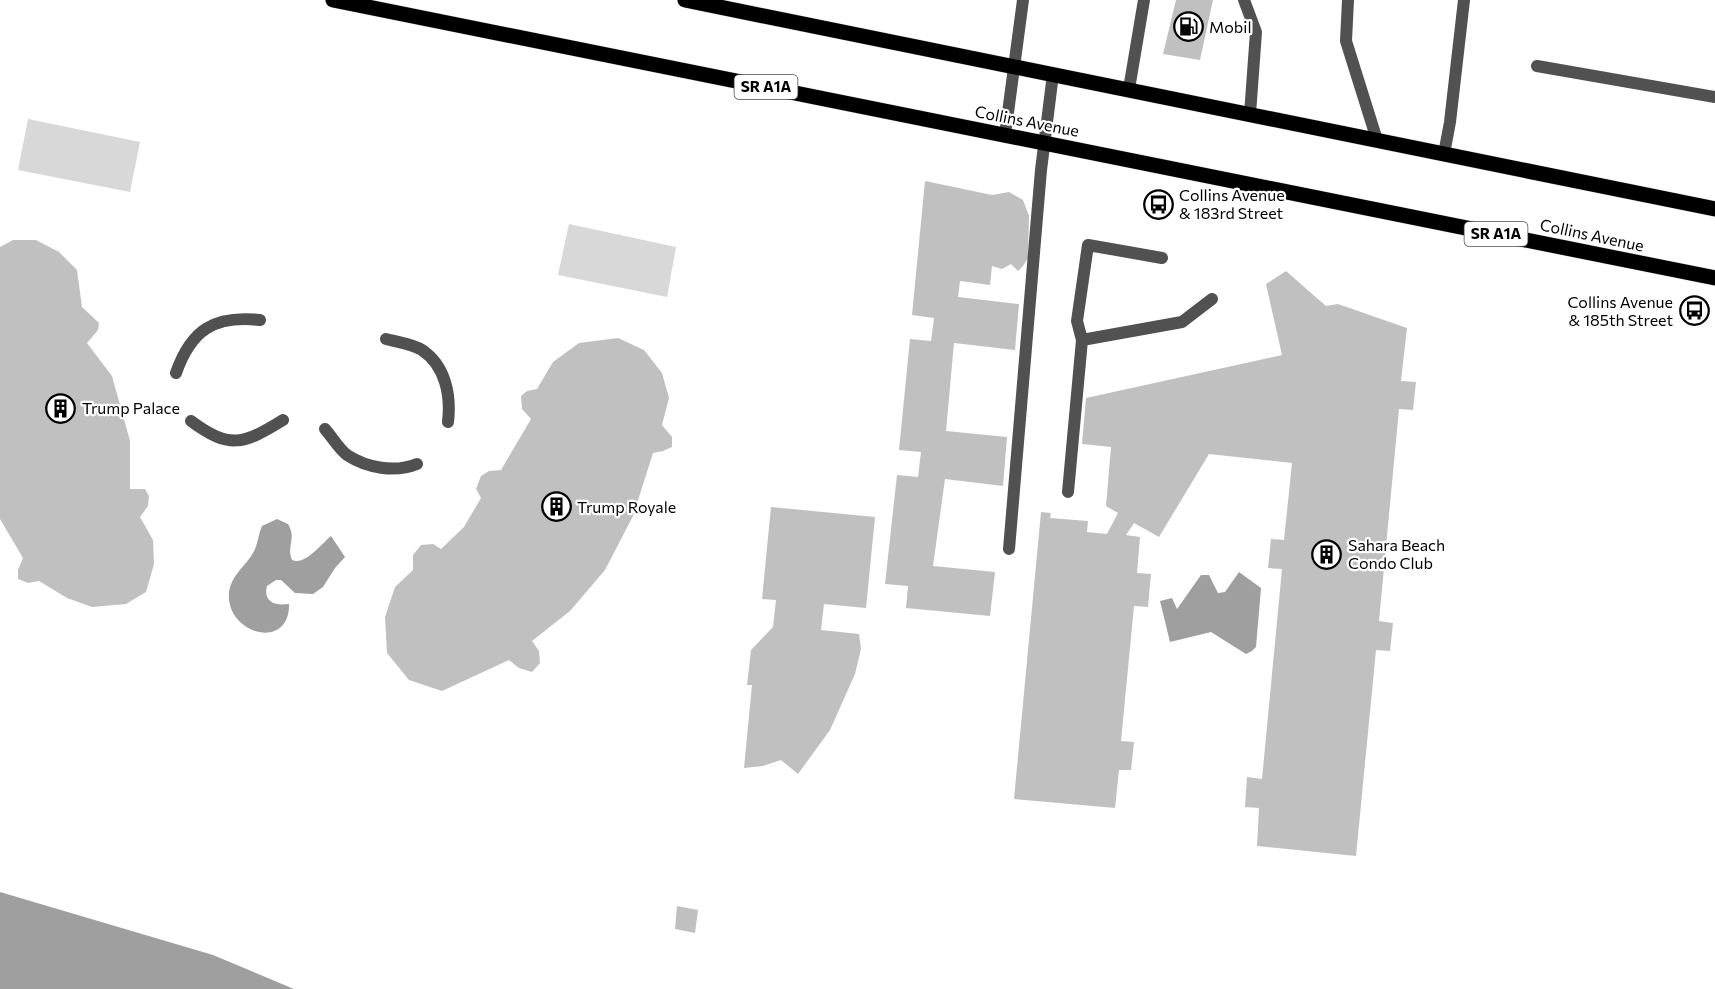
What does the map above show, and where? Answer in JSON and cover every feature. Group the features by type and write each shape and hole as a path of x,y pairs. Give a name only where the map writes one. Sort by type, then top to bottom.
{"main road":[{"name":"Collins Avenue","path":"333,0 359,2 1715,278"},
{"path":"685,0 725,4 1014,67 1715,208"}],"street":[{"path":"1005,135 1023,0"},
{"path":"1129,89 1144,0"},
{"path":"1244,0 1256,32 1250,114"},
{"path":"1348,0 1346,41 1377,140"},
{"path":"1444,154 1450,122 1464,0"},
{"path":"1537,66 1715,97"},
{"path":"1009,549 1053,74"},
{"path":"1068,492 1082,340 1077,321 1088,245 1162,258"},
{"path":"1082,340 1182,322 1212,299"},
{"path":"177,373 183,353 207,326 224,320 241,318 260,320"},
{"path":"386,339 422,349 441,371 450,401 448,422"},
{"path":"191,421 210,435 235,442 256,437 283,420"},
{"path":"325,429 346,454 377,468 407,468 417,464"}],"shaded area":[{"path":"28,119 140,142 130,192 18,170"},
{"path":"569,224 676,247 667,297 558,275"},
{"path":"277,519 288,524 291,529 290,555 292,560 302,560 307,557 331,536 345,557 323,587 313,594 295,593 281,580 276,580 267,586 267,596 271,602 289,604 287,619 279,628 269,632 258,632 246,627 237,618 230,607 229,592 236,575 255,550 262,526"},
{"path":"1239,572 1261,588 1256,647 1246,654 1211,632 1170,642 1160,601 1172,598 1177,609 1201,575 1209,575 1218,593 1225,592"},
{"path":"0,892 213,955 294,989 0,989"}],"building":[{"name":"Mobil","path":"1176,0 1213,0 1200,60 1163,54"},
{"path":"925,181 992,195 1009,192 1023,200 1029,216 1028,258 1023,266 1018,271 1011,264 1002,269 992,266 990,285 960,281 958,297 1019,304 1015,350 954,343 946,431 1007,437 1003,486 945,479 933,566 995,572 990,616 906,608 908,586 885,584 897,475 918,477 921,452 899,450 910,339 931,341 934,318 912,315"},
{"name":"Trump Palace","path":"13,240 36,240 59,252 77,270 82,307 99,323 98,330 87,343 112,376 130,441 130,489 145,489 149,496 148,506 140,517 153,540 154,564 146,592 126,604 92,607 67,598 39,581 28,583 18,579 18,570 23,558 0,519 0,247"},
{"name":"Sahara Beach Condo Club","path":"1286,271 1326,306 1338,304 1407,328 1401,381 1416,382 1413,410 1399,409 1379,621 1393,623 1390,651 1376,650 1356,856 1257,846 1259,808 1245,807 1247,777 1262,779 1282,569 1268,568 1271,539 1284,540 1292,463 1209,454 1159,537 1134,523 1126,535 1140,537 1137,573 1151,574 1148,607 1134,606 1121,741 1134,742 1131,770 1119,770 1115,808 1014,799 1041,512 1051,513 1050,518 1088,521 1087,532 1107,534 1118,513 1106,506 1111,447 1082,444 1086,398 1282,355 1266,284"},
{"name":"Trump Royale","path":"618,338 644,350 662,373 669,398 662,425 672,437 672,447 653,453 633,516 605,570 570,611 532,641 539,651 540,663 532,672 519,668 509,660 442,691 409,680 387,653 385,617 395,587 413,570 413,555 421,545 433,544 441,549 464,527 481,498 476,489 481,476 489,471 501,470 531,419 522,409 521,396 527,391 537,389 553,362 579,343"},
{"path":"771,507 875,517 866,608 824,604 821,630 859,634 861,649 855,674 830,730 798,774 781,760 763,766 744,768 752,685 747,685 751,650 773,627 776,600 762,599"},
{"path":"677,906 698,910 695,933 675,929"}],"place":[{"name":"Mobil","path":"1188,27"},
{"name":"Collins Avenue & 183rd Street","path":"1158,204"},
{"name":"Collins Avenue & 185th Street","path":"1694,311"},
{"name":"Trump Palace","path":"61,408"},
{"name":"Trump Royale","path":"556,507"},
{"name":"Sahara Beach Condo Club","path":"1327,554"}]}
